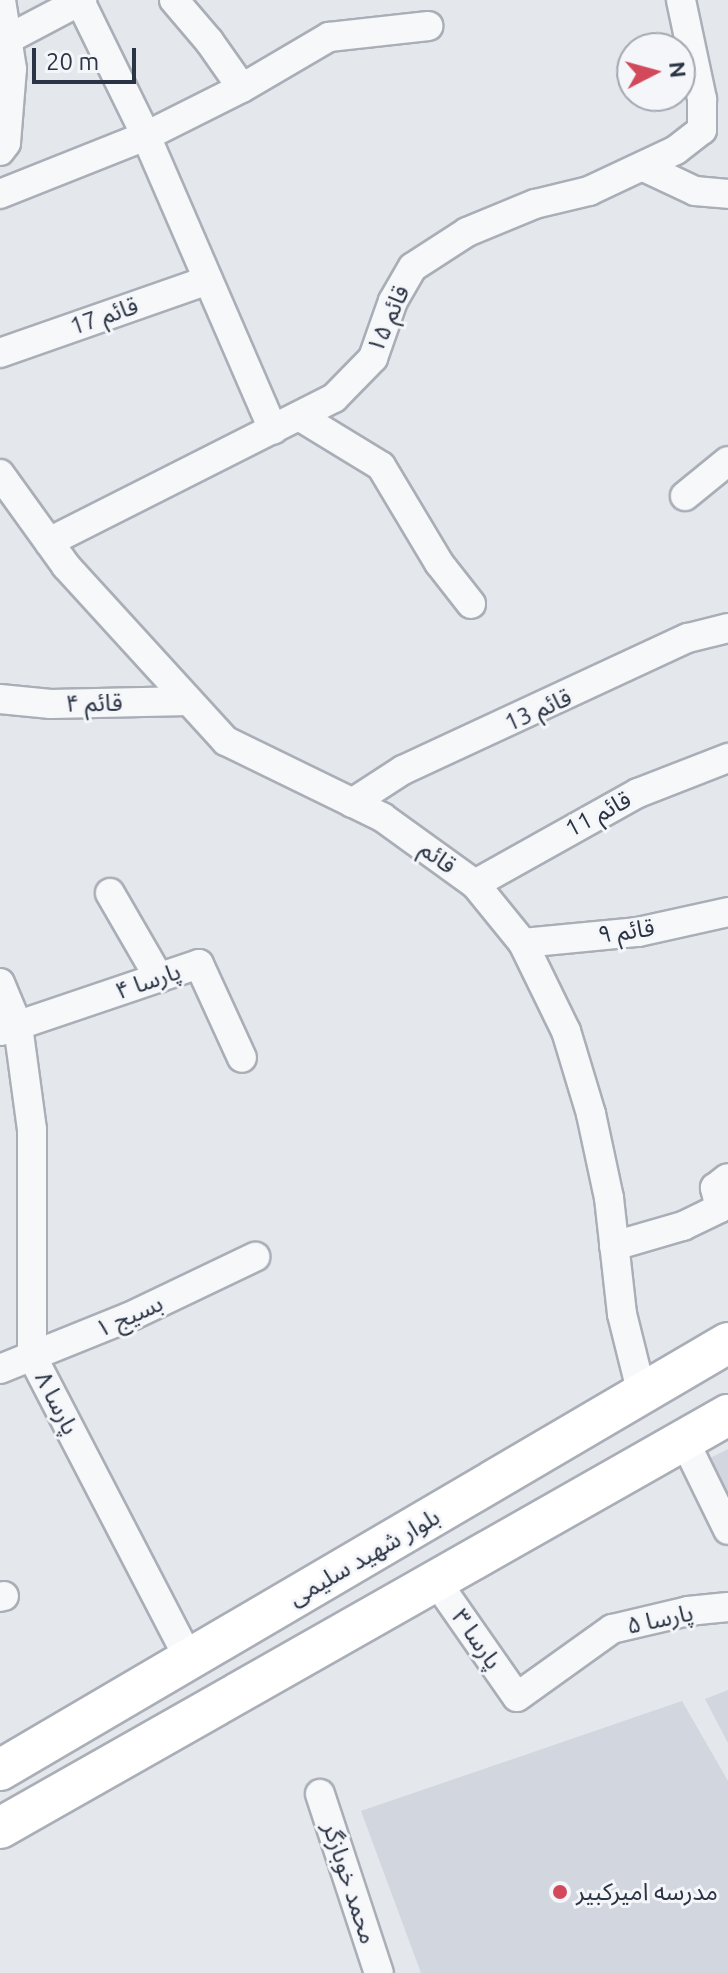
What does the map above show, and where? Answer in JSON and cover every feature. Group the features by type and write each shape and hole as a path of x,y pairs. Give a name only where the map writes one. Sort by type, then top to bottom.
{"main road":[{"name":"بلوار شهید سلیمی","path":"0,1770 728,1343"},
{"path":"0,1828 728,1415"}],"street":[{"path":"0,151 6,143 12,69 1,0"},
{"path":"8,39 81,0 146,136 273,430"},
{"path":"174,0 209,41 242,88"},
{"name":"قائم ۱۵","path":"49,542 334,398 373,358 393,301 413,267 467,232 535,204 589,191 644,167 702,130 702,99 681,0"},
{"path":"0,194 146,136 242,88 329,37 428,26"},
{"path":"644,167 695,191 728,194"},
{"name":"قائم 17","path":"0,353 208,280"},
{"path":"299,416 381,466 439,563 471,604"},
{"path":"685,496 728,461"},
{"name":"قائم","path":"0,474 66,566 226,741 382,817 475,884 523,943 566,1031 591,1114 609,1198 622,1314 642,1394"},
{"name":"قائم 13","path":"352,803 403,770 688,638 728,628"},
{"name":"قائم ۴","path":"0,699 51,704 189,701"},
{"name":"قائم 11","path":"475,884 638,793 728,758"},
{"path":"110,893 159,978"},
{"name":"قائم ۹","path":"523,943 638,932 728,912"},
{"name":"پارسا ۴","path":"9,1028 199,964 242,1058"},
{"name":"پارسا ۸","path":"0,983 32,1130 32,1356 189,1659"},
{"path":"614,1246 683,1226 720,1208 715,1188 728,1178"},
{"name":"بسیج ۱","path":"0,1369 129,1317 255,1257"},
{"path":"684,1440 728,1530"},
{"name":"پارسا ۳","path":"436,1581 517,1697"},
{"name":"پارسا ۵","path":"517,1697 612,1629 688,1611 728,1607"},
{"name":"محمد خوبازگر","path":"320,1794 379,1973"}],"shaded area":[{"path":"728,1449 728,1495 708,1459"},
{"path":"728,1690 728,1743 705,1699"},
{"name":"مدرسه امیرکبیر","path":"682,1701 728,1781 728,1973 421,1973 361,1811"}],"place":[{"name":"مدرسه امیرکبیر","path":"560,1892"}]}
